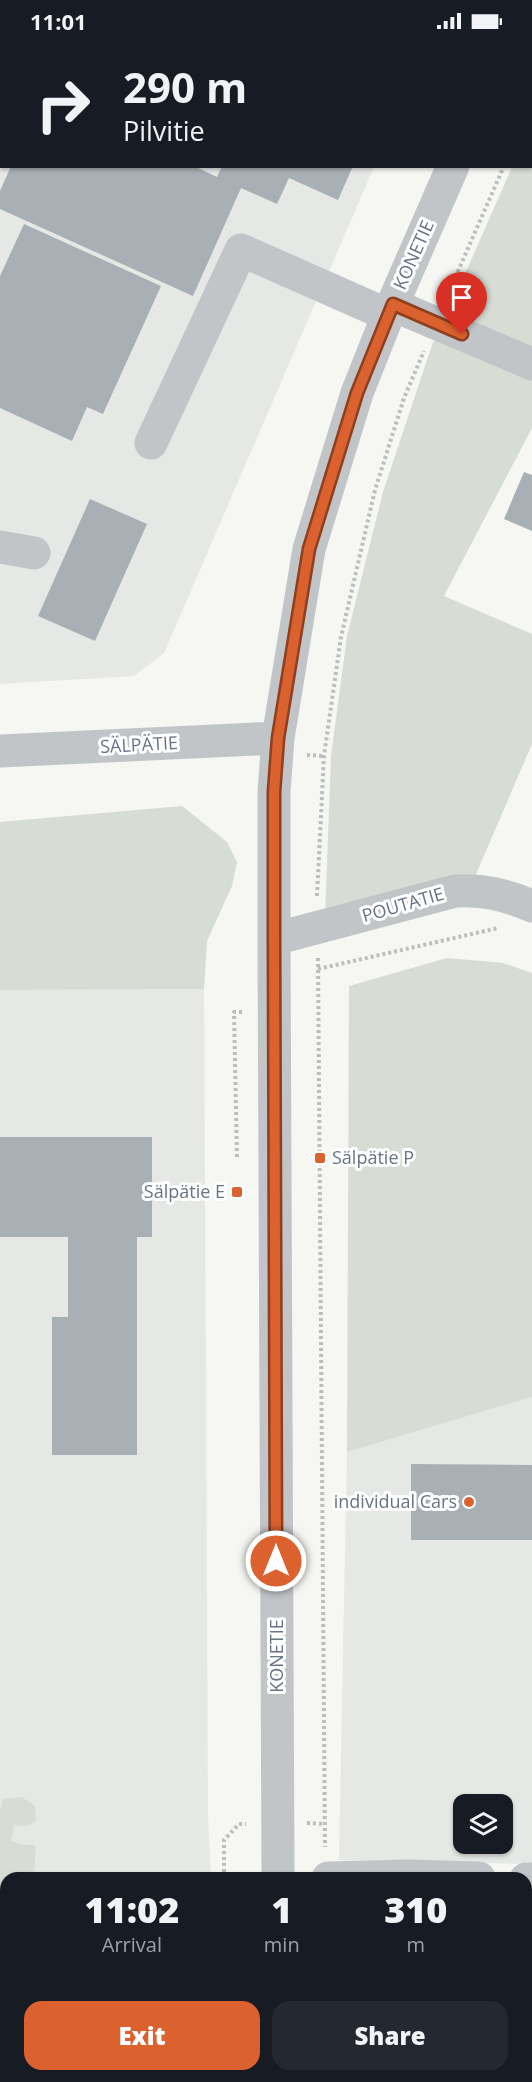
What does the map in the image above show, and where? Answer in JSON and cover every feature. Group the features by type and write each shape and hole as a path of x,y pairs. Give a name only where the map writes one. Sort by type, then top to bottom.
{"street":[{"name":"KONETIE","path":"278,1872 274,792 278,738 309,549 357,393 390,310 452,168"},
{"path":"151,442 241,249 390,310 436,323 532,364"},
{"path":"0,548 34,553"},
{"name":"SÄLPÄTIE","path":"0,751 278,738"},
{"name":"POUTATIE","path":"274,939 455,891 492,892 512,897 532,906"},
{"path":"325,1871 342,1872"}],"path":[{"path":"325,1871 317,885 324,756 340,637 375,490 404,398 503,168"},
{"path":"318,969 503,927"},
{"path":"237,1157 234,1012 274,1012"}],"shaded area":[{"path":"0,168 374,168 164,653 134,676 0,684"},
{"path":"512,168 532,168 532,353 447,315"},
{"path":"439,338 532,378 532,428 444,596 532,634 532,744 474,879 325,918 331,756 347,636 383,492 433,342"},
{"path":"182,806 227,842 237,862 232,886 207,941 204,989 0,990 0,822"},
{"path":"447,958 503,963 532,973 532,1397 347,1452 349,986"},
{"path":"204,989 208,1816 211,1872 0,1872 0,990"},
{"path":"532,1397 532,1864 339,1860 347,1452"},
{"path":"22,1797 35,1806 36,1821 27,1826 14,1825 11,1841 36,1847 34,1872 0,1872 0,1811 3,1799"}],"building":[{"path":"10,168 198,168 217,177 221,168 352,168 338,200 289,178 277,204 241,188 193,296 0,209 0,191"},
{"path":"24,224 161,286 103,414 87,407 72,441 0,408 0,276"},
{"path":"524,472 532,475 532,531 504,519"},
{"path":"90,499 147,524 95,641 38,616"},
{"path":"0,1137 152,1137 152,1237 137,1237 137,1455 52,1455 52,1317 68,1317 68,1237 0,1237"},
{"path":"411,1464 532,1465 532,1540 411,1540"}],"place":[{"name":"Sälpätie P","path":"320,1158"},
{"name":"Sälpätie E","path":"237,1192"},
{"name":"individual Cars","path":"469,1502"}],"route":[{"path":"276,1561 274,792 278,738 309,549 357,393 393,304 462,334"}]}
